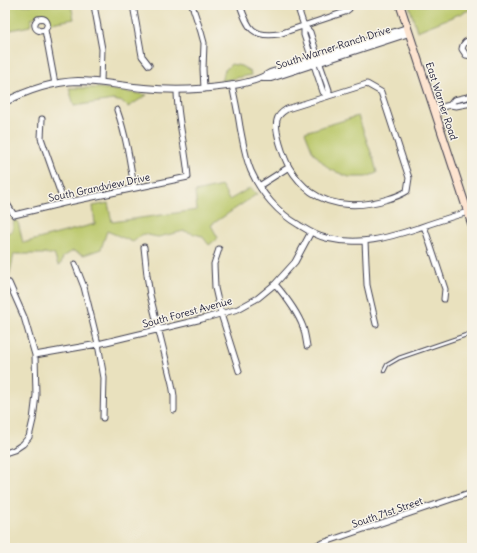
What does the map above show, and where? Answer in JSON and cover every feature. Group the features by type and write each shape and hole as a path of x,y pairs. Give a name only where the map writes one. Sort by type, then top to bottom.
{"main road":[{"name":"East Warner Road","path":"400,5 472,225"}],"street":[{"path":"94,5 102,49 101,82"},
{"path":"133,5 142,56 149,65"},
{"path":"192,5 204,43 204,89"},
{"path":"240,5 250,28 257,33 269,36 345,12 351,5"},
{"path":"297,5 304,26 310,32 323,92 328,96"},
{"path":"45,30 55,84"},
{"name":"South Warner Ranch Drive","path":"5,102 30,90 76,81 101,82 143,88 177,90 204,89 232,85 263,78 270,73 316,61 408,31"},
{"path":"472,40 465,42 462,49 466,55 472,56"},
{"path":"367,84 382,92 409,178 407,191 402,195 366,205 342,204 325,199 313,193 302,184 289,167 278,139 276,121 280,114 287,109 328,96 367,84"},
{"path":"232,85 245,153 251,171 259,186 281,214 311,232 325,238 344,241 365,241 389,237 468,212"},
{"name":"South Grandview Drive","path":"5,199 14,215 134,188 188,178 187,159 177,105 177,90"},
{"path":"434,110 450,104 454,100 472,96"},
{"path":"450,104 456,106 472,103"},
{"path":"117,110 126,140 134,188"},
{"path":"42,119 41,138 64,203"},
{"path":"259,186 289,167"},
{"path":"424,226 445,289 444,299"},
{"name":"South Forest Avenue","path":"35,356 98,344 238,309 258,298 275,284 295,262 311,232"},
{"path":"365,241 368,285 376,324"},
{"path":"144,247 150,295 172,384 174,410"},
{"path":"219,249 214,264 215,288 221,314 239,371"},
{"path":"75,264 84,287 98,344 104,378 103,418"},
{"path":"5,453 14,450 23,444 29,437 36,395 35,356 24,317 7,284"},
{"path":"275,284 285,296 299,318 304,329 307,346"},
{"name":"South 71st Street","path":"308,548 472,492"}],"lane":[{"path":"384,371 387,365 399,358 472,333"}],"green space":[{"path":"5,5 71,5 74,19 51,23 47,16 40,14 32,18 30,26 6,31"},
{"path":"409,5 472,5 472,9 417,31"},
{"path":"231,64 241,66 250,71 251,75 221,81 225,70"},
{"path":"69,88 101,88 147,95 128,107 123,102 113,100 74,106"},
{"path":"358,116 377,173 366,177 349,177 329,169 313,152 305,132"},
{"path":"222,186 229,200 250,188 257,194 211,225 218,238 209,245 202,236 184,231 158,237 143,234 133,242 107,231 101,249 84,255 73,251 63,257 61,264 58,265 54,254 14,254 9,277 5,279 5,234 12,231 14,220 18,222 23,243 95,224 93,206 108,203 112,222 197,210 195,192"}]}
